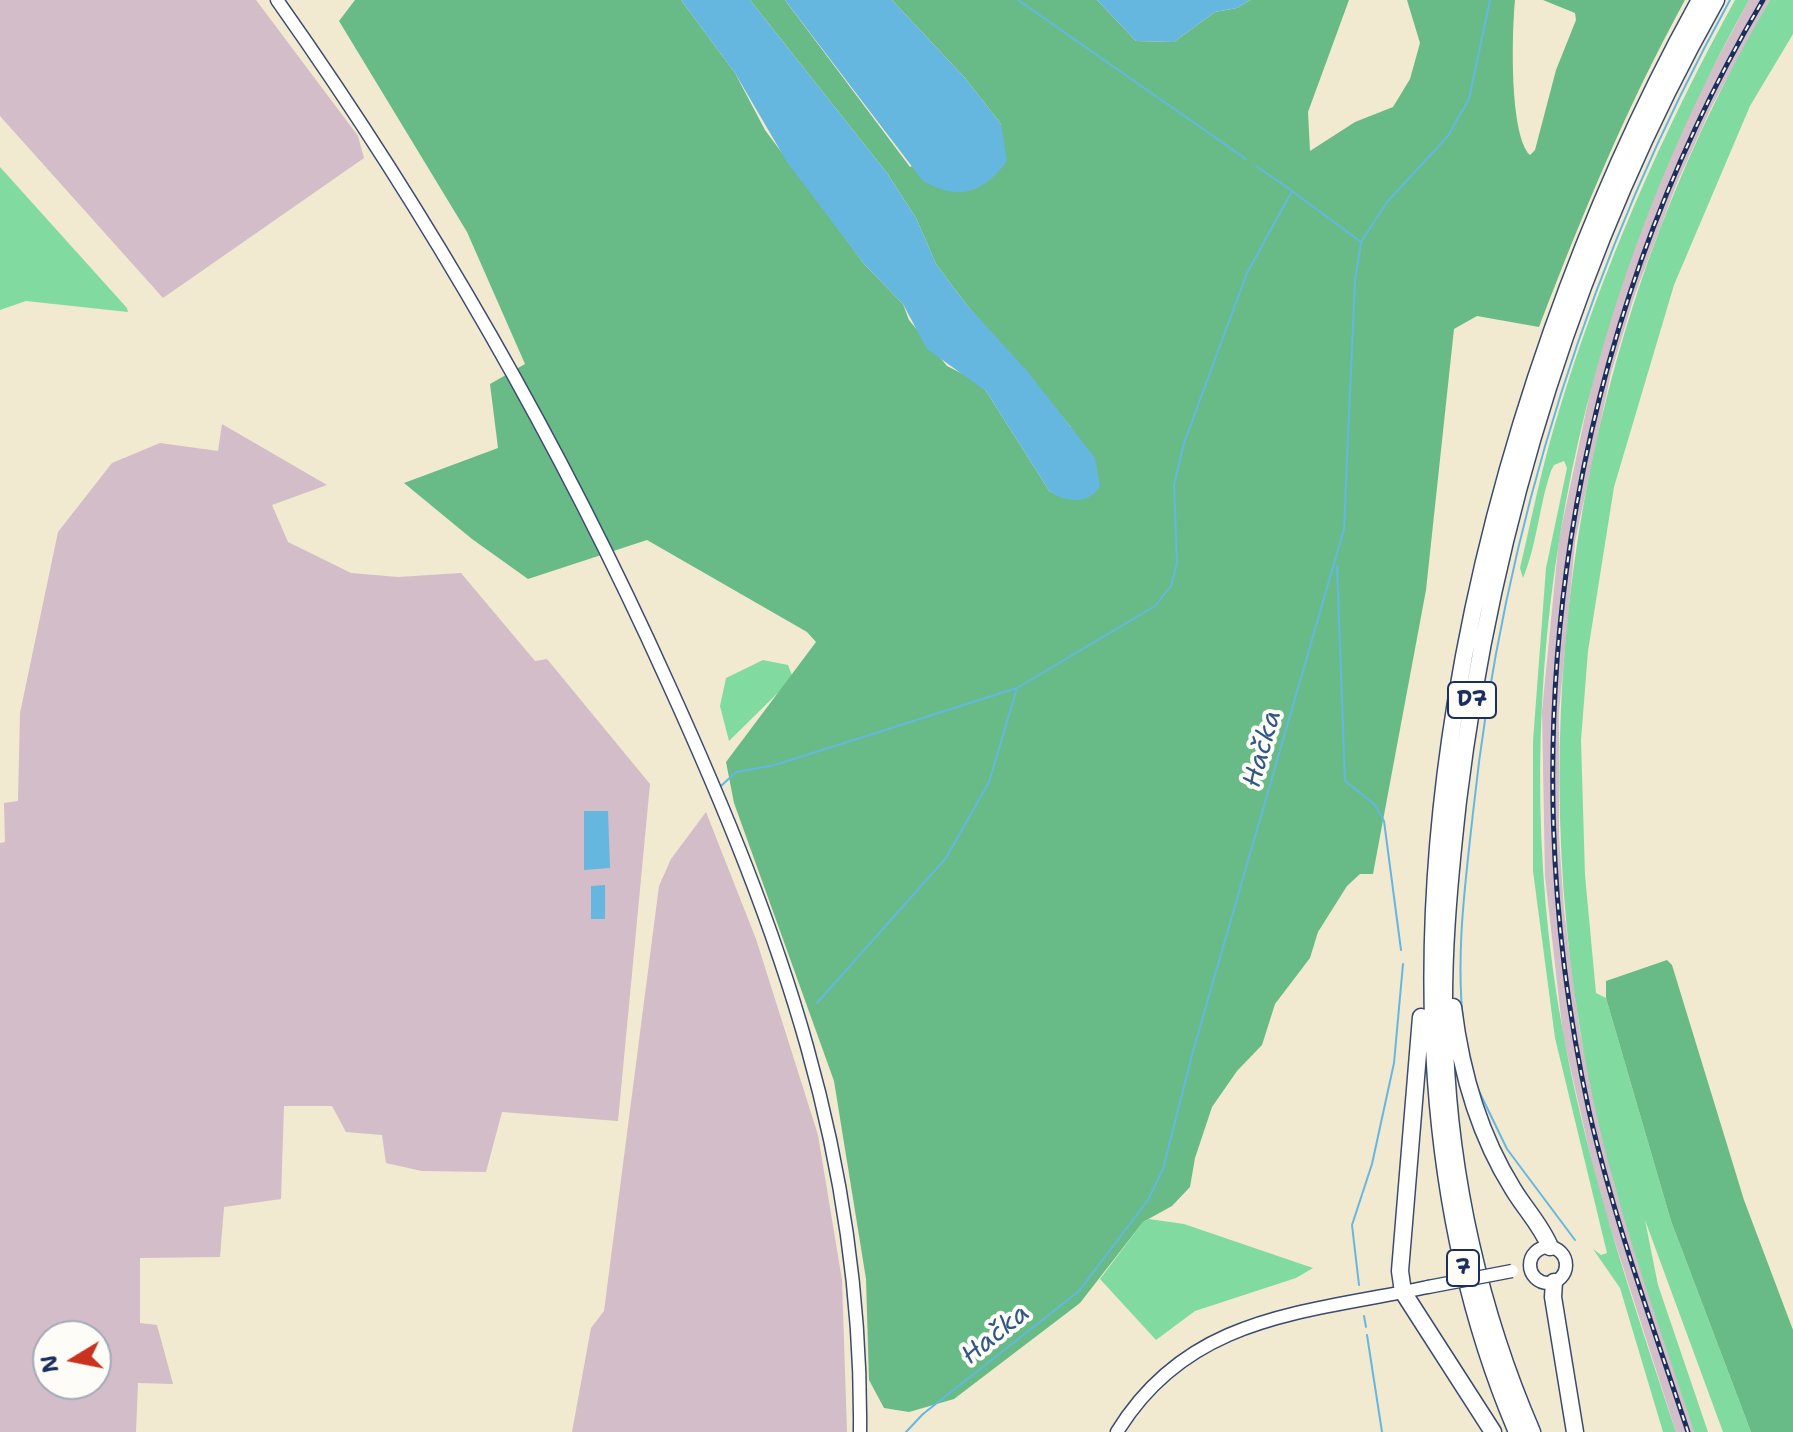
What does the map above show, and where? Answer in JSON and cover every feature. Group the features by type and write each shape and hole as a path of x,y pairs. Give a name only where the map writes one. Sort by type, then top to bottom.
{"highway":[{"name":"D7","path":"1532,1432 1488,1308 1455,1152 1445,1047 1440,839 1461,681 1504,489 1557,319 1593,225 1645,106 1700,0"},
{"name":"D7","path":"1435,1098 1430,996 1440,917 1452,855 1475,683 1514,506 1570,324 1605,232 1641,147 1716,0"},
{"path":"1493,1432 1403,1292 1400,1271 1426,935 1440,917 1453,945 1453,1006 1462,1068 1471,1099 1501,1168 1550,1247"},
{"name":"7","path":"1435,1098 1441,1156 1462,1263 1492,1367 1517,1432"},
{"path":"1554,1282 1553,1297 1575,1432"}],"street":[{"path":"277,0 383,153 535,412 603,542 713,784 791,990 827,1112 850,1245 857,1320 860,1432"},
{"path":"1550,1247 1561,1252 1566,1264 1563,1275 1554,1282 1539,1281 1530,1268 1532,1255 1550,1247"},
{"path":"1117,1432 1138,1402 1167,1371 1221,1336 1293,1313 1530,1268"}],"shaded area":[{"path":"0,0 256,0 358,136 364,158 163,298 0,116"},
{"path":"1749,0 1770,0 1712,106 1677,183 1634,297 1611,373 1575,542 1559,712 1559,836 1564,911 1580,1032 1614,1184 1694,1432 1676,1432 1598,1189 1563,1035 1545,876 1542,711 1559,539 1595,369 1618,292 1661,177 1696,99"},
{"path":"222,424 327,485 272,505 288,542 351,573 398,577 461,573 535,661 547,659 650,784 618,1121 502,1112 486,1172 422,1171 386,1163 382,1135 346,1132 332,1106 284,1106 281,1199 224,1207 220,1257 140,1258 140,1323 157,1325 173,1384 138,1383 136,1432 0,1432 0,843 5,842 4,803 18,801 20,713 58,532 112,463 160,443 218,451"},
{"path":"706,812 756,939 818,1135 842,1280 847,1432 572,1432 591,1328 604,1311 659,886 671,859"}],"green space":[{"path":"355,0 681,0 735,73 765,130 865,265 903,304 909,320 947,366 971,378 986,391 1050,492 1071,427 966,304 936,264 916,218 887,173 750,0 785,0 910,167 1001,124 965,78 892,0 1097,0 1136,41 1174,42 1215,12 1237,8 1250,0 1349,0 1308,112 1310,151 1355,122 1393,107 1410,79 1420,43 1407,0 1515,0 1515,105 1523,144 1530,155 1535,150 1556,70 1576,20 1575,13 1543,0 1685,0 1606,161 1539,327 1477,316 1454,329 1426,590 1373,874 1360,874 1347,886 1318,932 1310,958 1275,1004 1262,1045 1237,1071 1212,1107 1195,1158 1190,1187 1172,1206 1143,1222 1080,1303 954,1399 909,1412 884,1408 869,1380 866,1279 834,1081 734,803 726,762 816,642 807,632 647,540 528,579 472,539 404,483 498,448 490,384 525,364 467,232 339,21"},
{"path":"1735,0 1749,0 1688,120 1637,244 1596,372 1566,503 1547,635 1540,769 1546,903 1564,1037 1599,1187 1676,1432 1663,1432 1620,1288 1593,1249 1601,1255 1607,1253 1555,1038 1533,871 1533,741 1546,568 1567,468 1564,461 1554,465 1551,471 1523,578 1520,568 1552,433 1594,307 1659,151"},
{"path":"1770,0 1793,0 1793,34 1750,106 1674,285 1614,487 1588,651 1581,740 1585,875 1596,993 1606,998 1671,1221 1751,1432 1723,1432 1645,1220 1658,1285 1708,1432 1694,1432 1627,1228 1594,1103 1571,961 1560,818 1563,676 1578,535 1607,396 1649,260 1703,128"},
{"path":"0,167 128,312 26,301 0,310"},
{"path":"763,660 788,665 793,678 729,741 720,706 726,678"},
{"path":"1667,960 1672,965 1744,1200 1793,1330 1793,1432 1751,1432 1671,1221 1606,998 1606,981"},
{"path":"1149,1219 1184,1224 1313,1268 1296,1278 1195,1311 1156,1340 1100,1279 1143,1222"}],"water":[{"path":"681,0 750,0 887,173 916,218 936,264 966,304 1028,372 1095,458 1100,486 1095,492 1077,500 1050,492 986,391 927,349 903,304 865,265 787,162 735,73"},
{"path":"785,0 892,0 965,78 1001,124 1007,161 989,181 969,191 948,191 923,181"},
{"path":"1097,0 1250,0 1237,8 1215,12 1174,42 1136,41"},
{"path":"584,811 608,811 610,868 584,870"},
{"path":"605,885 605,919 591,919 591,886"}],"waterway":[{"path":"1018,0 1246,159"},
{"name":"Hačka","path":"906,1432 923,1414 1079,1291 1148,1200 1163,1169 1193,1051 1344,529 1355,280 1361,242 1387,202 1448,136 1469,99 1490,0"},
{"path":"1464,1030 1461,949 1473,813 1487,707 1506,601 1531,497 1561,394 1596,292 1636,193 1681,95 1730,0"},
{"path":"1256,166 1291,190"},
{"path":"817,1003 946,858 989,782 1017,688 1155,606 1171,586 1177,563 1174,485 1184,443 1247,273 1292,191 1361,242"},
{"path":"1337,566 1345,781 1375,805 1384,821 1401,950"},
{"path":"721,786 736,772 775,765 1017,688"},
{"path":"1359,1285 1352,1225 1372,1164 1394,1063 1403,964"},
{"path":"1477,1087 1507,1149 1575,1240"},
{"path":"1364,1316 1366,1327"},
{"path":"1367,1335 1382,1432"}],"railway":[{"path":"1688,1432 1622,1233 1589,1111 1565,968 1553,825 1556,681 1571,539 1599,398 1641,261 1696,128 1763,0"}]}
